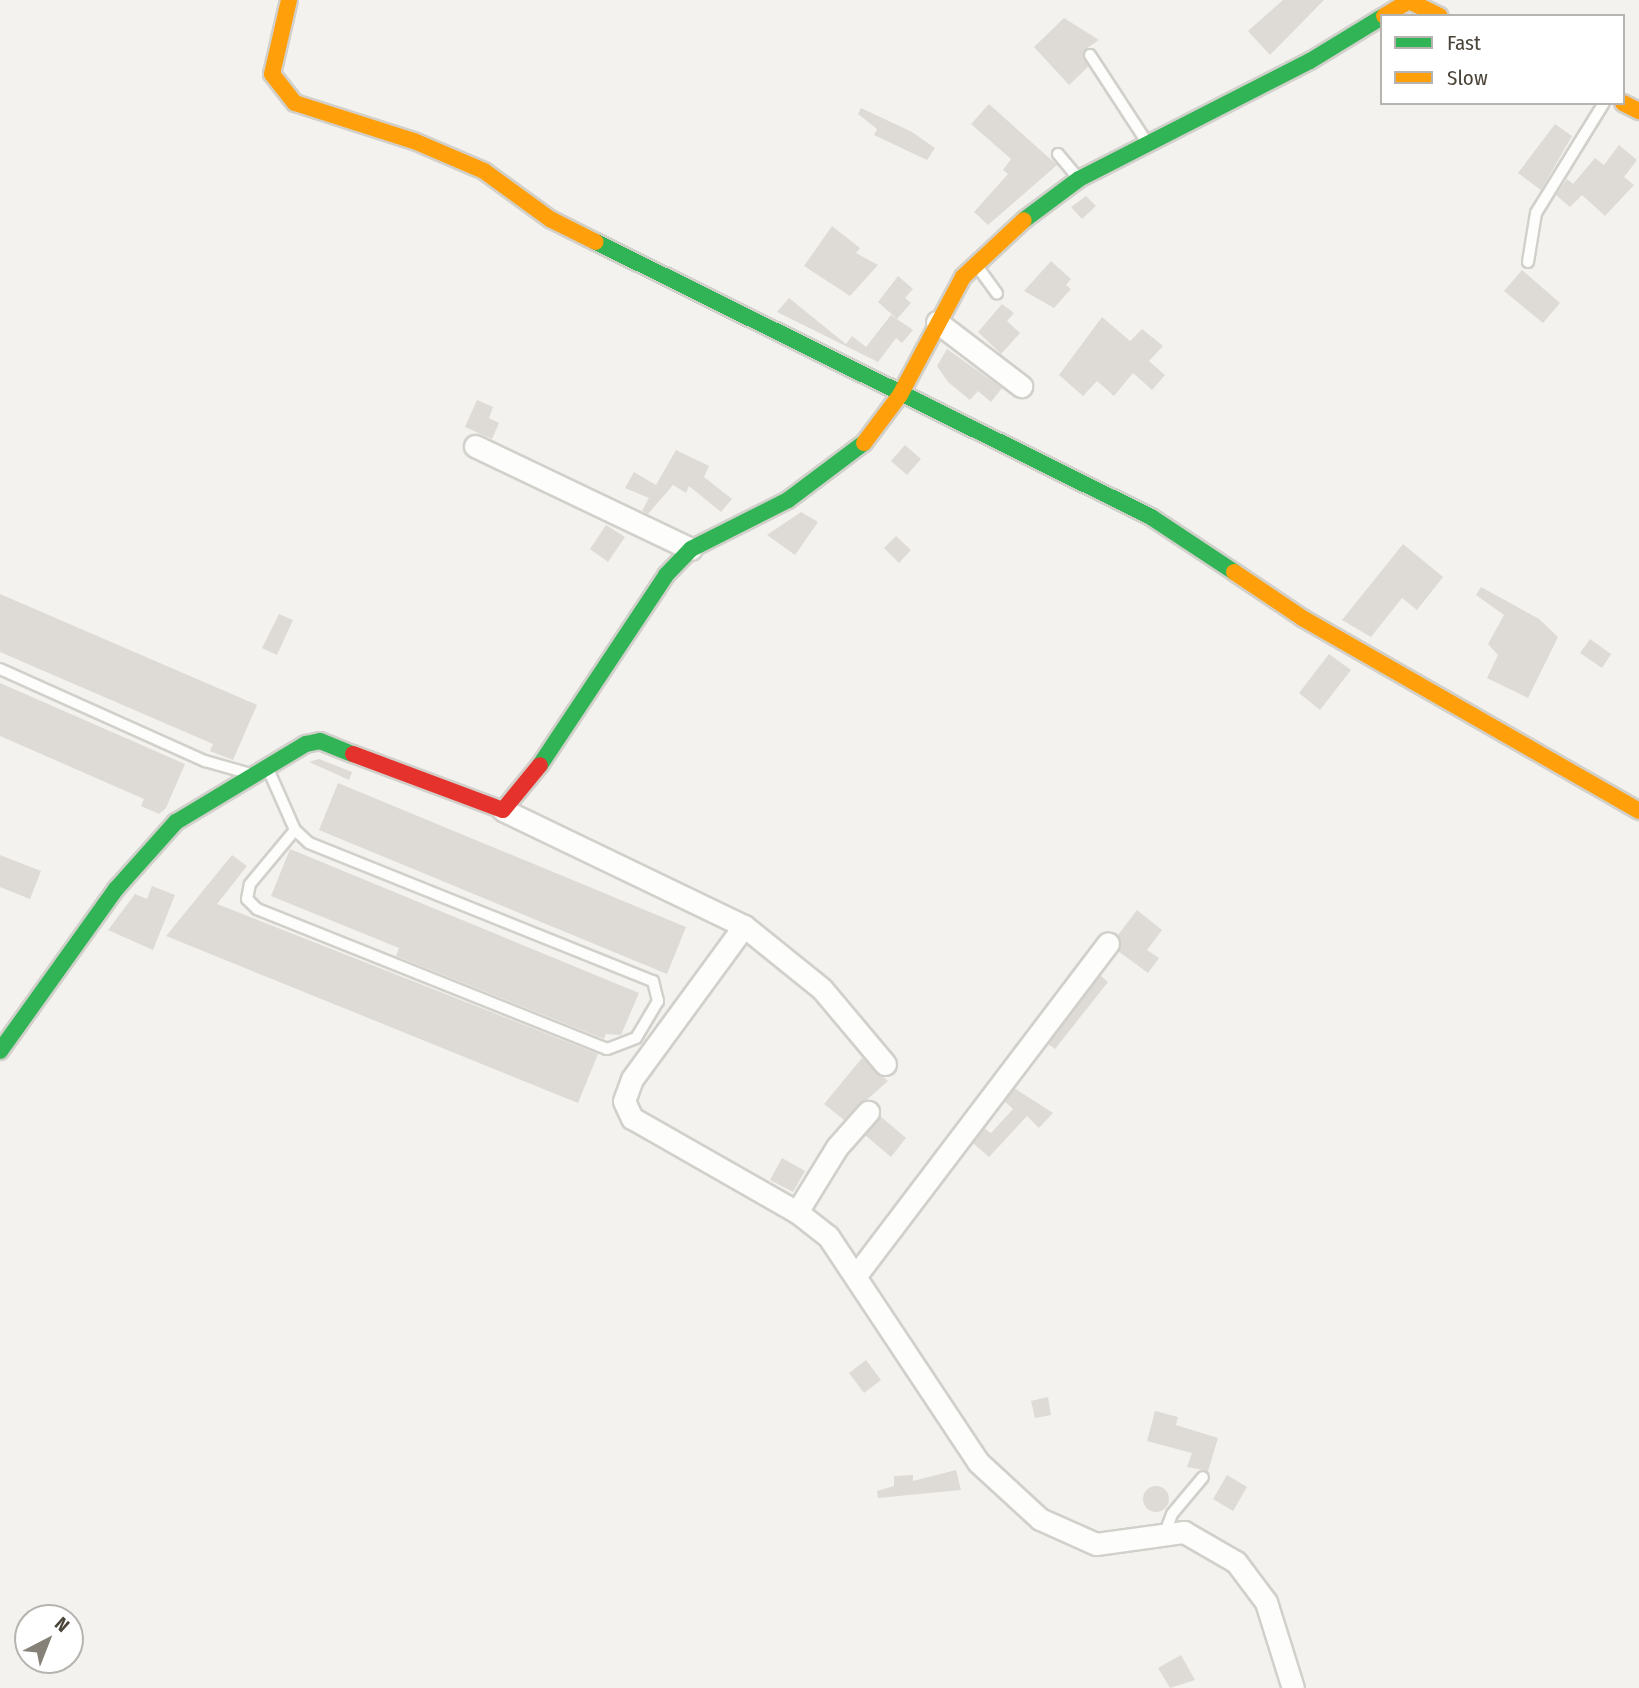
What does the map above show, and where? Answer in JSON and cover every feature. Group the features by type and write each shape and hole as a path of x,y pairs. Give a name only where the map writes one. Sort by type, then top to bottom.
{"street":[{"path":"289,0 272,74 295,103 414,141 484,171 550,219 766,322 806,349 1151,517 1304,619 1639,811"},
{"path":"1386,14 1408,0 1436,14"},
{"path":"503,810 554,748 666,575 691,549 821,478 860,448 900,395 937,322 975,264 995,242 1079,179 1310,61 1380,18"},
{"path":"937,322 1021,386"},
{"path":"475,446 691,549"},
{"path":"0,1051 149,849 176,822 306,744 320,741 503,810 744,926 822,989 885,1064"},
{"path":"744,926 632,1079 624,1101 636,1122 797,1212 828,1236 857,1274 978,1462 1006,1493 1040,1519 1096,1544 1184,1531 1200,1537 1254,1580 1293,1688"},
{"path":"857,1274 1108,943"},
{"path":"797,1212 837,1147 868,1112"}],"lane":[{"path":"1090,55 1147,143"},
{"path":"1528,262 1536,213 1603,105"},
{"path":"1058,154 1079,179"},
{"path":"975,264 997,294"},
{"path":"0,669 205,761 262,772 295,830 334,856 563,941 653,981 657,1001 636,1038 607,1049 257,909 247,899 250,884 295,830"},
{"path":"1164,1535 1172,1514 1203,1477"}],"building":[{"path":"1283,0 1324,0 1270,55 1248,31"},
{"path":"1064,18 1099,40 1083,51 1088,67 1069,85 1034,47"},
{"path":"989,104 1057,165 988,225 974,212 1008,174 1003,170 1011,159 971,124"},
{"path":"861,108 912,132 935,148 927,160 874,135 877,129 858,114"},
{"path":"1555,124 1572,136 1541,190 1518,173"},
{"path":"1619,145 1637,160 1624,177 1634,185 1605,216 1582,195 1570,207 1556,195 1567,179 1573,184 1595,158 1604,165"},
{"path":"1086,196 1096,206 1082,219 1071,207"},
{"path":"832,226 860,248 856,253 878,265 850,296 804,266"},
{"path":"1051,261 1071,279 1066,285 1071,289 1054,308 1024,291"},
{"path":"1522,270 1560,303 1543,323 1504,291"},
{"path":"898,276 913,289 905,298 911,303 897,319 878,302"},
{"path":"789,298 846,344 852,336 866,347 891,315 913,330 902,343 896,338 878,362 777,312"},
{"path":"1002,304 1014,313 1007,321 1020,333 1001,354 978,332"},
{"path":"1102,317 1130,341 1142,329 1163,346 1149,361 1165,375 1152,390 1133,373 1114,396 1097,381 1083,396 1059,375"},
{"path":"947,349 1002,388 991,402 978,391 970,400 948,382 937,366"},
{"path":"477,400 493,407 489,418 499,423 492,439 465,427"},
{"path":"905,445 921,459 907,475 891,461"},
{"path":"676,450 709,466 704,477 732,499 721,512 689,486 686,493 673,485 648,514 642,511 649,498 625,488 634,472 656,485"},
{"path":"801,512 818,522 795,555 767,535"},
{"path":"606,525 625,537 608,562 590,549"},
{"path":"896,536 911,550 899,563 884,548"},
{"path":"1403,544 1443,577 1417,610 1402,598 1371,637 1342,620"},
{"path":"1481,587 1539,619 1558,637 1528,698 1487,678 1498,655 1488,644 1504,615 1476,595"},
{"path":"0,594 257,705 233,760 210,751 213,744 0,652"},
{"path":"279,614 293,620 277,655 262,648"},
{"path":"1590,639 1611,654 1602,668 1580,653"},
{"path":"1329,654 1351,670 1320,710 1299,693"},
{"path":"0,683 185,764 166,808 159,814 141,806 144,799 0,736"},
{"path":"319,759 352,772 349,780 309,762"},
{"path":"338,783 686,927 667,974 319,830"},
{"path":"290,849 639,993 621,1035 606,1034 604,1039 396,956 399,948 271,896"},
{"path":"0,855 41,871 30,899 0,887"},
{"path":"232,855 247,866 217,904 598,1054 578,1103 166,936"},
{"path":"152,886 175,895 153,950 108,930 135,894 147,899"},
{"path":"1137,910 1162,930 1147,950 1159,958 1148,973 1118,951 1118,935"},
{"path":"1100,975 1108,982 1055,1049 1048,1044"},
{"path":"862,1058 888,1081 844,1120 824,1104"},
{"path":"1014,1088 1053,1113 1039,1128 1027,1116 989,1157 973,1143 984,1128 991,1133 1013,1109 1004,1101"},
{"path":"880,1116 906,1138 891,1157 865,1135"},
{"path":"782,1158 805,1171 793,1192 770,1180"},
{"path":"866,1360 881,1380 864,1393 849,1373"},
{"path":"1048,1397 1051,1415 1035,1418 1031,1401"},
{"path":"1155,1411 1178,1417 1176,1425 1218,1438 1208,1471 1187,1467 1192,1453 1147,1441"},
{"path":"956,1470 961,1490 878,1498 877,1491 894,1486 894,1476 913,1475 913,1481"},
{"path":"1227,1475 1247,1487 1233,1511 1213,1499"},
{"path":"1156,1486 1165,1490 1169,1499 1165,1508 1156,1512 1147,1508 1143,1499 1147,1490"},
{"path":"1181,1655 1195,1680 1170,1688 1158,1668"}],"traffic: fast":[{"path":"1024,220 1079,179 1310,61 1380,18"},
{"path":"596,242 1151,517 1234,572"},
{"path":"540,765 666,575 691,549 788,500 864,443"},
{"path":"0,1051 116,889 176,822 306,744 320,741 353,754"}],"traffic: slow":[{"path":"289,0 272,74 295,103 414,141 484,171 550,219 596,242"},
{"path":"1387,14 1409,1 1436,14"},
{"path":"1625,104 1639,111"},
{"path":"864,443 900,395 963,277 1024,220"},
{"path":"1234,572 1304,619 1639,811"}],"traffic: jam":[{"path":"353,754 503,810 540,765"}]}
